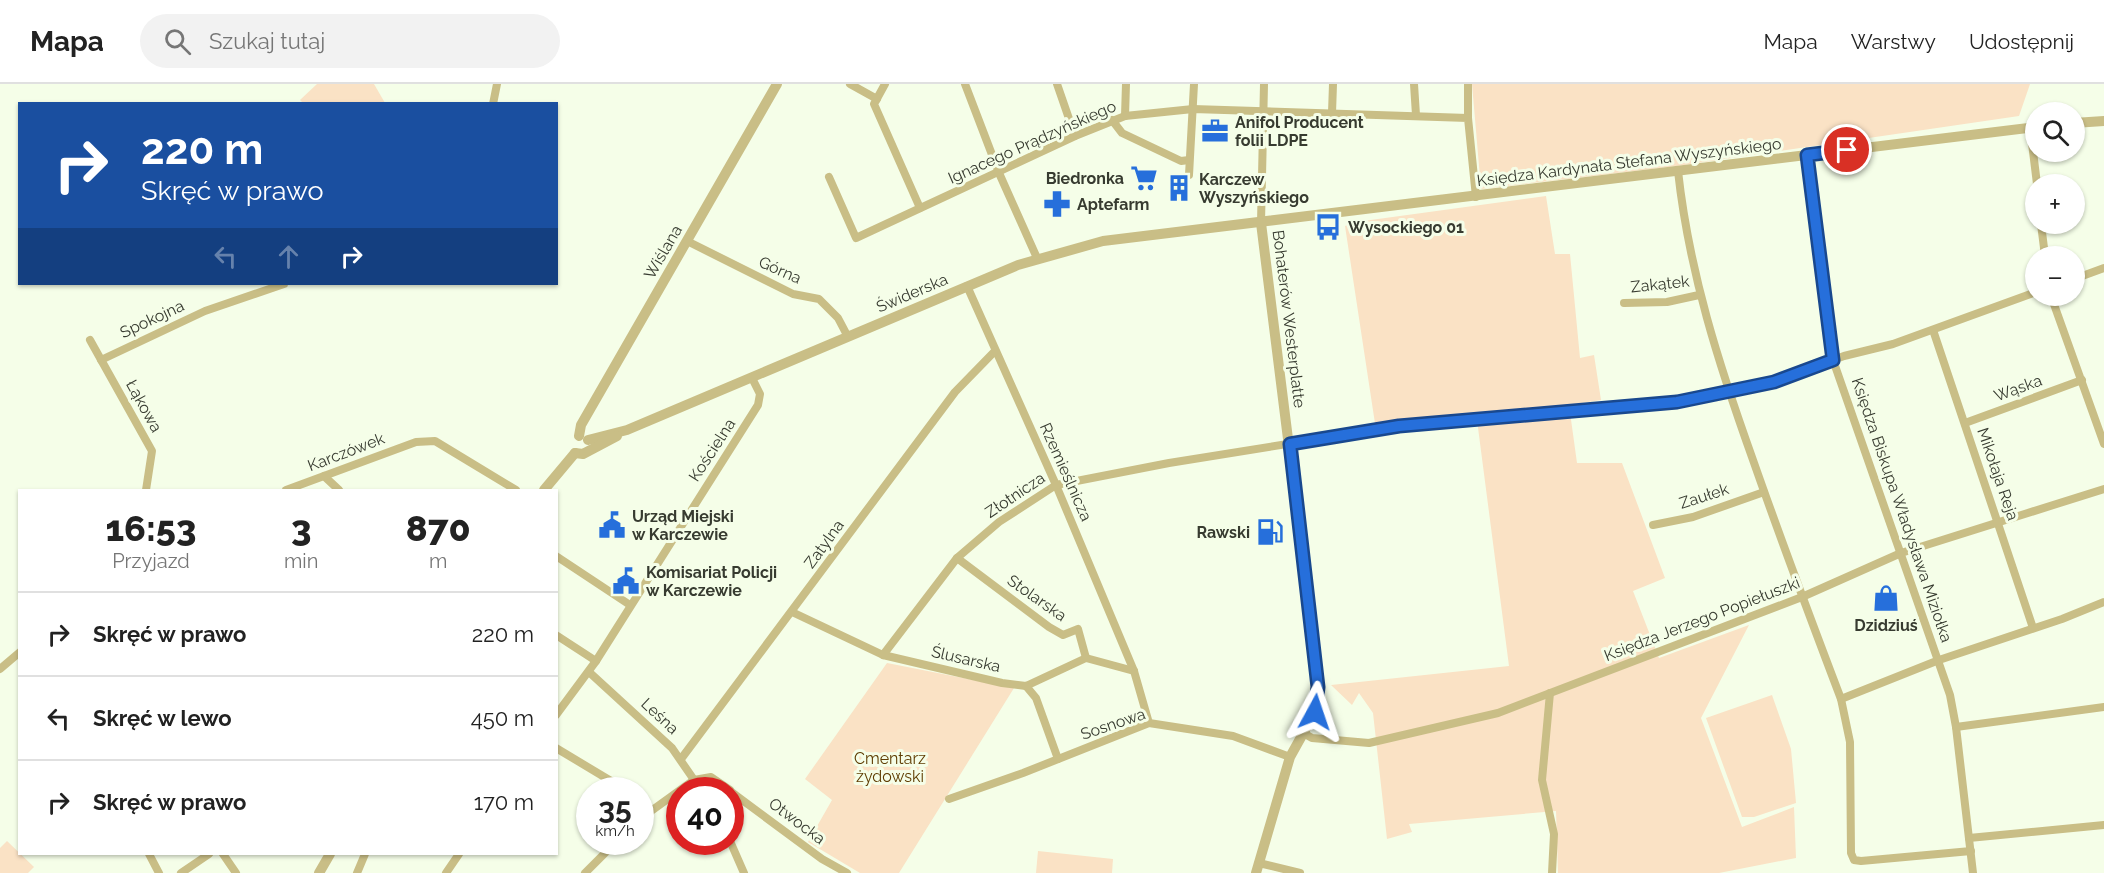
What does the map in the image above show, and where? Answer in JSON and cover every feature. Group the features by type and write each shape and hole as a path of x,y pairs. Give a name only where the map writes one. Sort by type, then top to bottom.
{"street":[{"path":"493,102 497,84"},
{"name":"Wiślana","path":"575,453 572,443 585,442 581,425 777,84"},
{"path":"850,84 877,99"},
{"path":"885,84 874,104 920,208"},
{"path":"965,84 999,173 1037,258"},
{"path":"1057,84 1075,136"},
{"path":"1125,116 1126,84"},
{"path":"1189,175 1194,84"},
{"path":"1261,223 1264,84"},
{"path":"1332,113 1333,84"},
{"path":"1414,84 1416,115"},
{"path":"1468,84 1468,118 1476,197"},
{"name":"Ignacego Prądzyńskiego","path":"830,177 856,238 1075,136 1125,116 1193,109 1468,118"},
{"path":"1112,120 1122,133 1181,161 1189,160"},
{"path":"2085,122 2104,121"},
{"name":"Księdza Kardynała Stefana Wyszyńskiego","path":"1261,223 2025,128"},
{"name":"Księdza Biskupa Władysława Miziołka","path":"1807,155 1833,360 1939,660 1956,727 1973,873"},
{"path":"1678,171 1683,216 1699,295 1729,393 1841,699 1850,742 1852,857 1858,861 1971,851"},
{"name":"Świderska","path":"575,453 580,455 585,442 627,430 1037,258 1103,241 1261,223"},
{"name":"Bohaterów Westerplatte","path":"1257,868 1290,757 1305,734 1315,712 1318,687 1290,444 1261,223"},
{"name":"Górna","path":"687,241 793,294 819,299 838,318 848,337"},
{"path":"2085,275 2104,268"},
{"name":"Spokojna","path":"101,360 205,311 281,285"},
{"name":"Rzemieślnicza","path":"967,286 1056,485 1134,671 1149,723"},
{"name":"Zakątek","path":"1624,303 1667,302 1699,295"},
{"name":"Złotnicza","path":"883,655 957,558 999,522 1056,485 1168,463 1399,426 1667,404 1729,393 1774,382 1833,360 1893,344 2025,296"},
{"path":"2055,306 2104,444"},
{"name":"Mikołaja Reja","path":"1933,330 2033,628"},
{"name":"Łąkowa","path":"90,340 152,451 146,489"},
{"name":"Zatylna","path":"681,759 955,392 995,351"},
{"name":"Kościelna","path":"558,712 589,672 758,405 760,394 752,378"},
{"name":"Wąska","path":"1965,423 2082,380"},
{"name":"Karczówek","path":"289,489 416,441 435,441 514,489"},
{"path":"545,489 575,453"},
{"path":"324,476 338,489"},
{"name":"Księdza Jerzego Popiełuszki","path":"1305,734 1312,738 1369,743 1498,713 1803,597 1901,554 2104,489"},
{"name":"Zaułek","path":"1653,525 1693,517 1764,492"},
{"path":"558,557 630,605"},
{"name":"Stolarska","path":"957,558 1049,627 1064,635 1078,629 1086,658"},
{"path":"1841,699 1939,660 2104,602"},
{"name":"Ślusarska","path":"792,612 883,655 1002,683 1026,686"},
{"path":"558,636 596,661"},
{"path":"0,669 18,654"},
{"path":"1058,759 1036,698 1026,686 1086,658 1134,671"},
{"name":"Leśna","path":"589,672 653,729 681,759 692,777"},
{"path":"1551,693 1542,780 1554,834 1552,873"},
{"path":"1956,727 2104,707"},
{"name":"Sosnowa","path":"949,799 1149,723 1233,736 1290,757"},
{"path":"558,749 604,777"},
{"name":"Otwocka","path":"744,801 822,859 847,873"},
{"path":"1970,838 2104,825"},
{"path":"150,855 159,873"},
{"path":"182,873 208,855"},
{"path":"224,855 236,873"},
{"path":"319,873 329,855"},
{"path":"357,873 365,855"},
{"path":"446,873 458,855"},
{"path":"585,873 603,855"},
{"path":"736,855 744,873"},
{"path":"1257,868 1300,873"}],"green space":[{"path":"317,84 374,84 384,102 302,102 300,100"},
{"path":"1472,84 2030,84 2019,116 1677,166 1481,189"},
{"path":"1546,196 1555,254 1570,254 1580,358 1594,355 1601,400 1569,405 1577,463 1622,463 1665,578 1633,591 1659,658 1749,625 1701,718 1742,827 1794,807 1796,858 1719,873 1558,873 1556,811 1409,824 1412,832 1387,839 1373,713 1359,693 1352,705 1331,685 1509,666 1477,420 1376,430 1345,226 1356,222"},
{"name":"Cmentarz żydowski","path":"887,663 1014,688 899,873 860,873 808,842 832,800 805,779"},
{"path":"1772,695 1791,749 1796,803 1754,817 1742,817 1706,718"},
{"path":"7,841 18,852 18,855 22,855 34,867 28,873 0,873 0,848"},
{"path":"1038,851 1113,859 1112,873 1036,873"}],"place":[{"name":"Anifol Producent folii LDPE","path":"1215,131"},
{"name":"Biedronka","path":"1144,178"},
{"name":"Karczew Wyszyńskiego","path":"1179,188"},
{"name":"Aptefarm","path":"1057,204"},
{"name":"Wysockiego 01","path":"1328,227"},
{"name":"Urząd Miejski w Karczewie","path":"612,525"},
{"name":"Rawski","path":"1270,532"},
{"name":"Komisariat Policji w Karczewie","path":"626,581"},
{"name":"Dzidziuś","path":"1886,598"}],"route":[{"path":"1315,712 1318,687 1290,444 1399,426 1677,402 1774,382 1833,360 1807,155 1847,150"}]}
